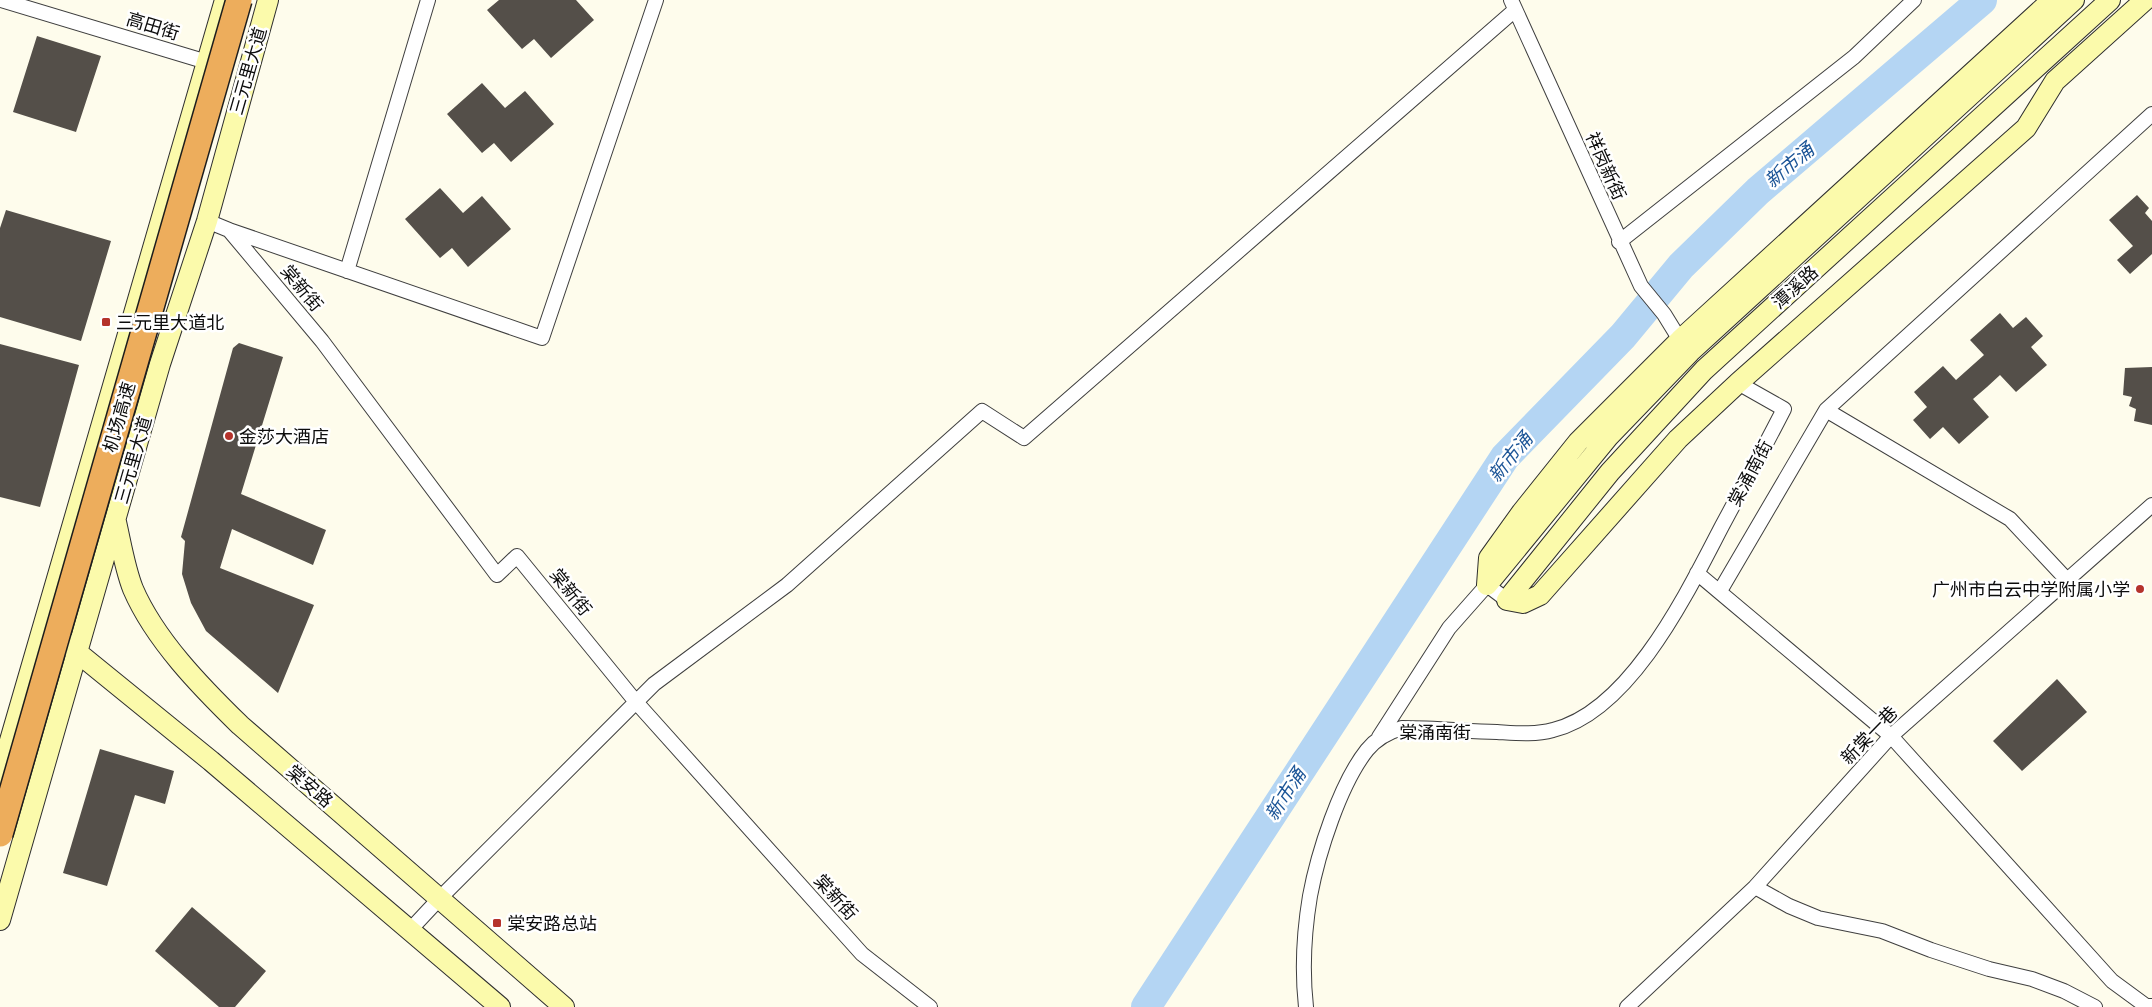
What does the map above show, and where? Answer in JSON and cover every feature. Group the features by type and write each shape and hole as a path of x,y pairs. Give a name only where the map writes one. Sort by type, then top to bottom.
{"highway":[{"name":"机场高速","path":"0,834 239,0"}],"main road":[{"path":"0,775 225,0"},
{"name":"三元里大道","path":"0,920 160,364 207,221 268,0"},
{"path":"1487,585 1489,558 1522,512 1578,442 1680,340 2052,0"},
{"name":"潭溪路","path":"1487,585 1609,436 1690,352 2074,0"},
{"name":"潭溪路","path":"1507,600 1610,472 1704,370 2110,0"},
{"path":"1507,600 1523,603 1540,595 1678,440 1738,383 2026,128 2055,82 2146,0"},
{"name":"棠安路","path":"116,522 133,588 137,596 162,636 199,684 240,725 564,1007"},
{"path":"44,626 211,761 500,1007"}],"street":[{"name":"高田街","path":"1,0 208,62"},
{"path":"347,271 428,0"},
{"path":"228,230 542,338 656,0"},
{"path":"1619,242 1854,57 1914,0"},
{"path":"410,930 654,684 787,585 982,411 1024,438 1513,5"},
{"name":"祥岗新街","path":"1513,5 1619,242 1641,286 1664,314 1680,340"},
{"path":"1720,591 1826,410 2152,114"},
{"name":"棠新街","path":"207,221 228,230 322,341 497,575 517,556 636,702 862,954 930,1007"},
{"name":"棠涌南街","path":"1306,1007 1304,984 1305,938 1314,877 1330,826 1350,781 1368,749 1385,734 1402,728 1521,733 1552,730 1567,726 1600,705 1631,675 1668,624 1784,409 1738,383"},
{"path":"1826,410 2010,519 2068,581"},
{"name":"新棠一巷","path":"1627,1007 1755,886 1891,736 2152,505"},
{"path":"1697,573 1891,736 2112,981 2146,1006 2152,1006"},
{"path":"1377,740 1449,628 1487,585 1507,600"},
{"path":"1755,886 1789,906 1818,918 1882,931 1964,961 2032,979 2064,991 2095,1007"}],"building":[{"path":"499,0 576,0 594,20 551,58 534,39 522,49 487,10"},
{"path":"37,36 101,56 76,132 13,112"},
{"path":"482,83 505,108 525,91 554,124 511,162 494,143 482,153 447,114"},
{"path":"440,188 463,213 482,196 511,229 468,267 452,248 440,258 405,219"},
{"path":"2137,195 2149,208 2145,213 2152,221 2152,254 2130,274 2117,260 2133,246 2109,220"},
{"path":"6,210 111,241 81,341 0,317 0,228"},
{"path":"2000,313 2013,328 2026,317 2043,336 2031,347 2047,365 2016,392 2000,375 1973,399 1989,417 1959,444 1943,427 1930,439 1913,420 1927,407 1914,392 1943,366 1956,380 1984,355 1970,340"},
{"path":"239,343 283,357 241,494 326,530 313,565 232,529 220,568 314,605 278,693 206,631 191,603 182,574 185,541 181,537 233,348"},
{"path":"0,344 79,365 40,507 0,497"},
{"path":"2152,367 2152,425 2134,421 2136,409 2129,406 2132,397 2123,395 2125,368"},
{"path":"2057,679 2087,712 2022,771 1993,741"},
{"path":"100,749 174,771 165,804 135,795 107,886 63,873"},
{"path":"192,907 266,971 235,1007 219,1007 155,951"}],"waterway":[{"name":"新市涌","path":"1146,1007 1505,457 1623,336 1681,266 1758,191 1982,0"}],"place":[{"name":"三元里大道北","path":"106,322"},
{"name":"金莎大酒店","path":"229,436"},
{"name":"广州市白云中学附属小学","path":"2140,589"},
{"name":"棠安路总站","path":"497,923"}]}
